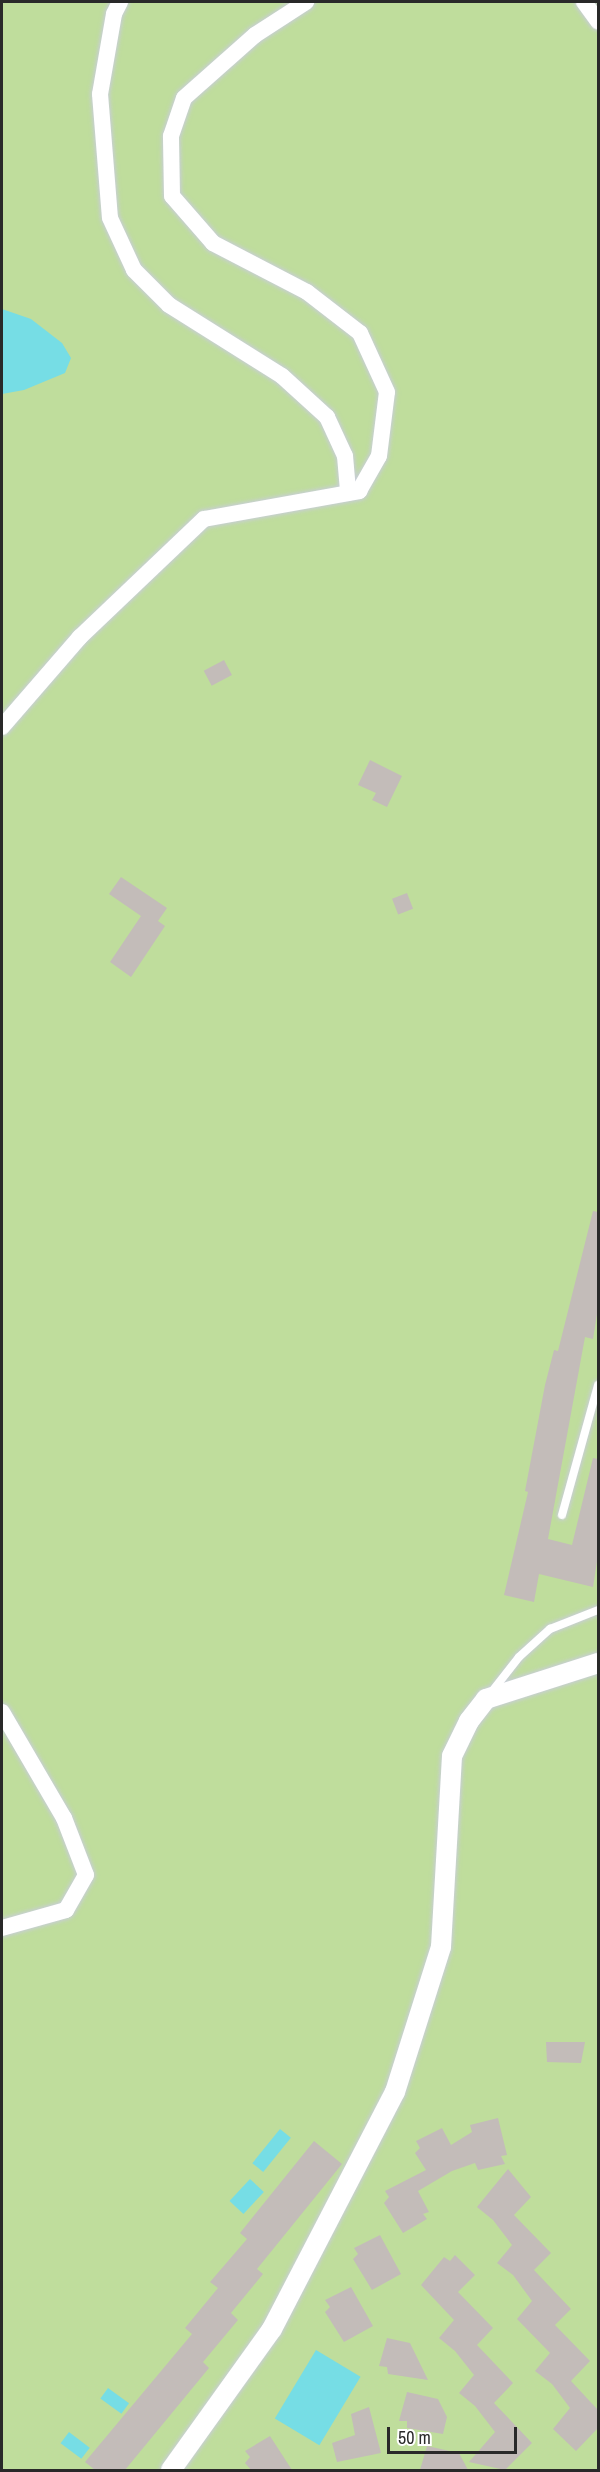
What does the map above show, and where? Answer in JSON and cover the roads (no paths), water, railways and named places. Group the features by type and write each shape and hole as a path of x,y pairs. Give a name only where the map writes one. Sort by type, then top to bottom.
{"street":[{"path":"120,2 114,14 100,94 110,218 134,270 169,305 282,376 327,417 345,456 348,493"},
{"path":"2,727 80,637 204,519 359,491 379,456 387,392 360,333 307,292 213,243 172,196 171,136 183,98 255,35 306,2"},
{"path":"584,2 598,21"},
{"path":"171,2470 272,2329 395,2092 441,1947 452,1756 469,1721 486,1699 598,1663"},
{"path":"2,1712 64,1818 86,1875 66,1910 2,1928"}],"lane":[{"path":"562,1515 598,1385"},
{"path":"486,1699 519,1657 550,1629 598,1610"}],"water":[{"path":"2,309 31,319 62,343 71,358 65,373 24,390 2,394"},
{"path":"280,2129 291,2138 263,2172 252,2163"},
{"path":"250,2179 264,2192 243,2214 230,2201"},
{"path":"316,2350 361,2377 319,2445 275,2419"},
{"path":"108,2388 129,2403 121,2414 100,2399"},
{"path":"69,2432 90,2448 81,2459 61,2443"}]}
